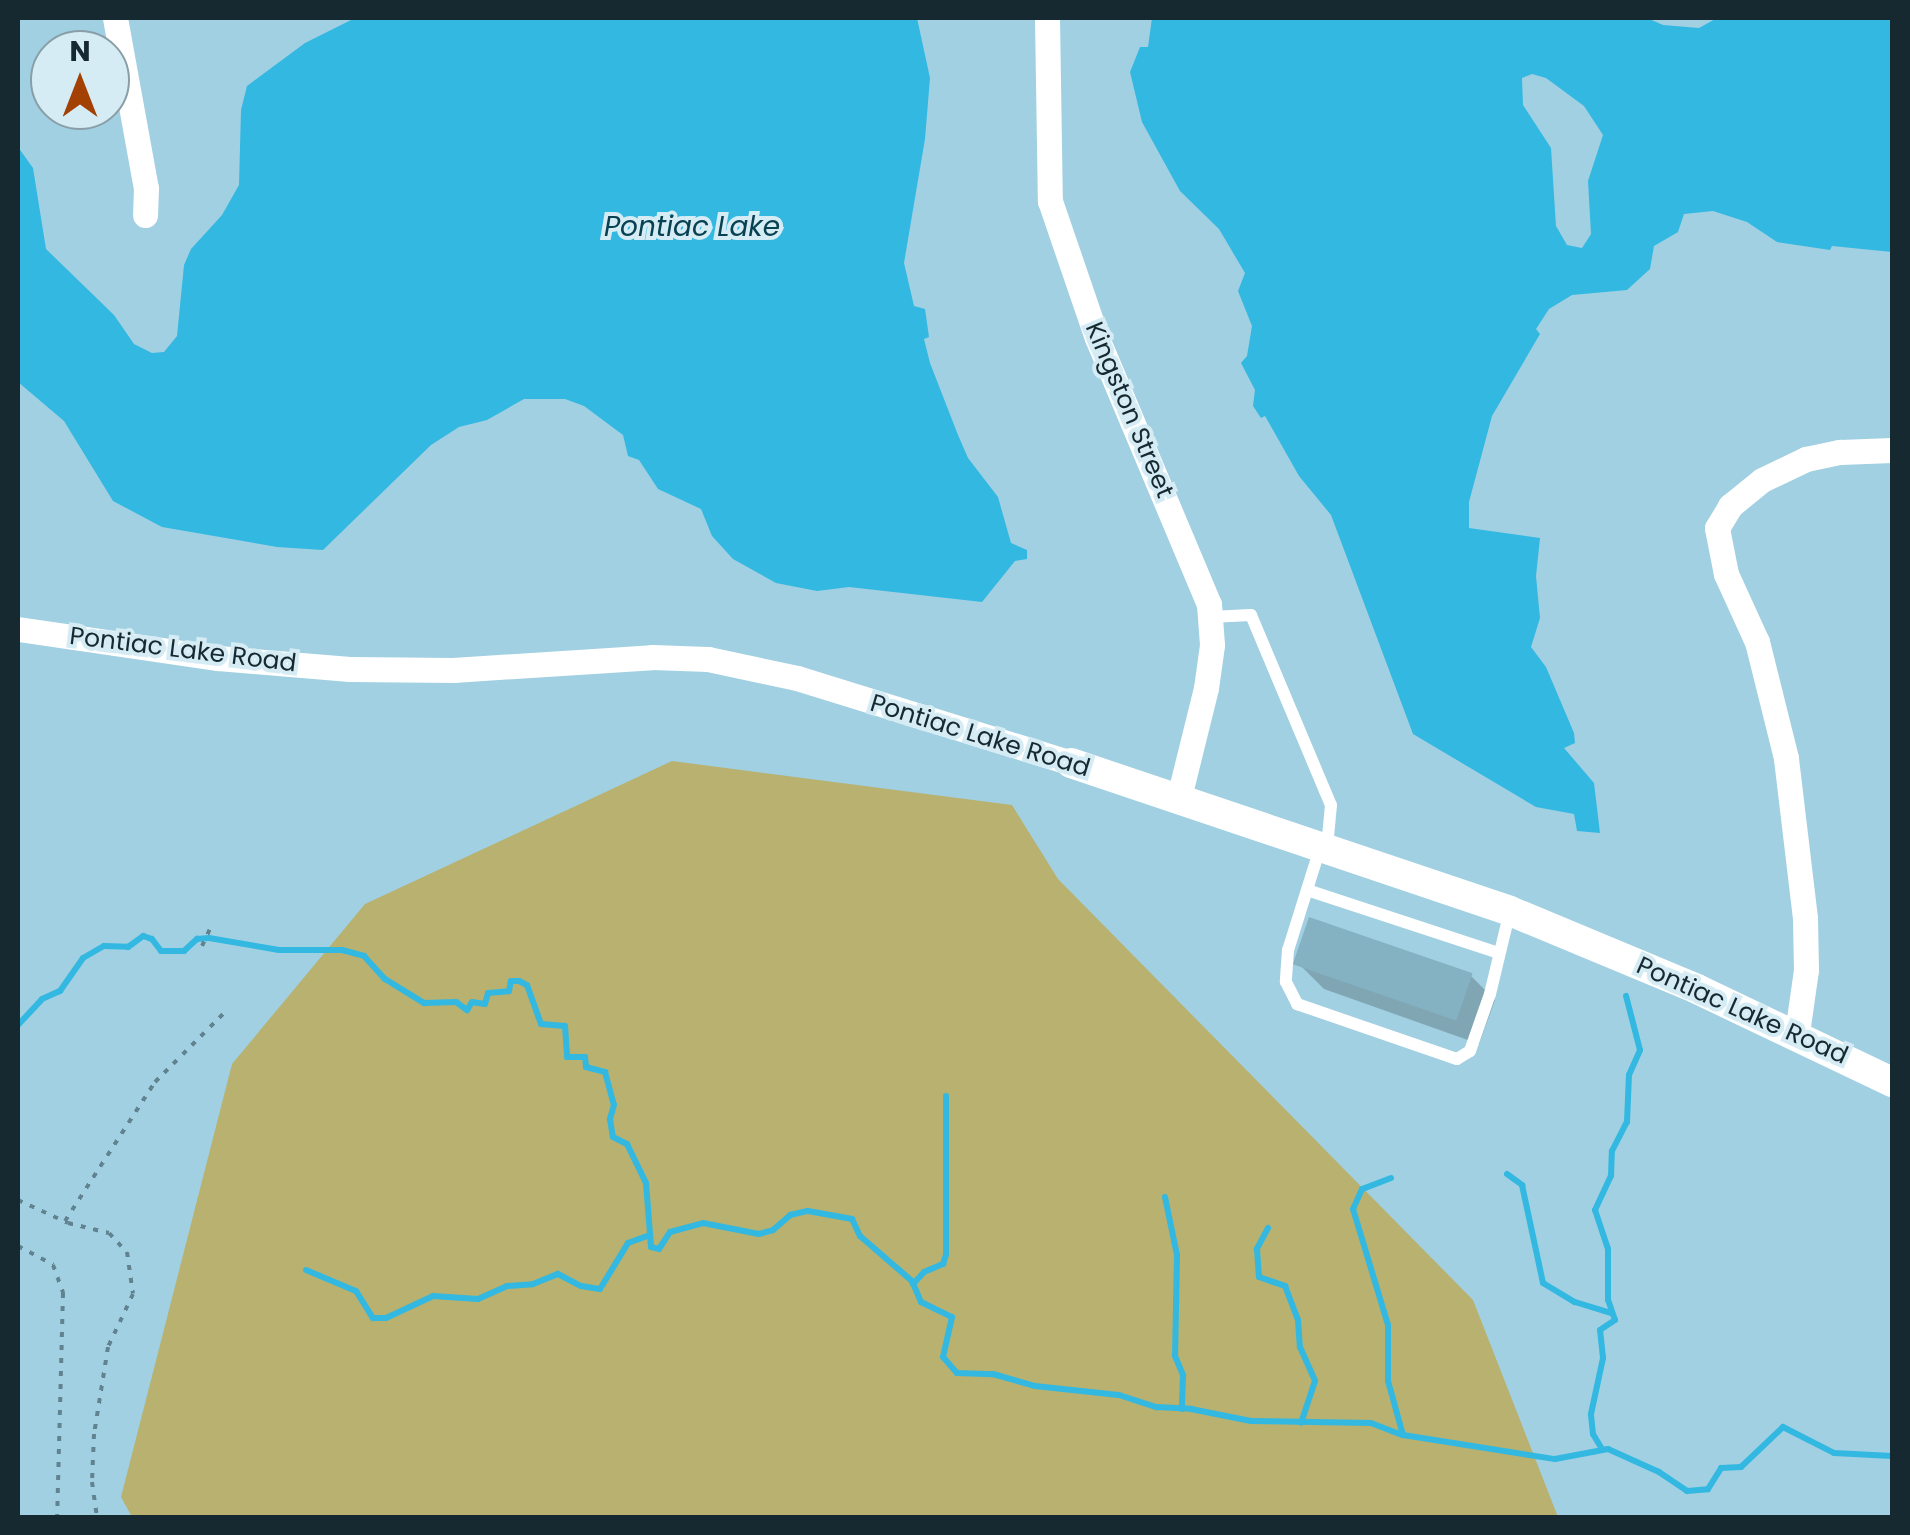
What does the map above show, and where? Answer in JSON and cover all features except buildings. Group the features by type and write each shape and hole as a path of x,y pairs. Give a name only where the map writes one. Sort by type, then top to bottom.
{"street":[{"path":"114,18 146,188 144,215"},
{"name":"Kingston Street","path":"1046,18 1050,201 1097,338 1201,576 1210,618 1206,688 1179,797"},
{"path":"1797,1034 1806,970 1805,918 1788,774 1756,642 1726,574 1718,528 1730,506 1762,480 1806,459 1840,452 1892,450"},
{"name":"Pontiac Lake Road","path":"18,629 218,658 350,669 453,670 652,657 708,659 782,674 1179,797 1510,911 1797,1034 1892,1082"}],"lane":[{"path":"1210,618 1250,614 1331,806 1324,846 1288,950 1286,982 1297,1004 1458,1059 1470,1051 1490,994 1496,952 1510,911"},
{"path":"1307,890 1496,952"}],"path":[{"path":"202,946 211,927"},
{"path":"65,1221 154,1082 225,1012"},
{"path":"18,1200 65,1221 109,1233 127,1252 133,1294 108,1347 94,1434 92,1482 97,1518"},
{"path":"18,1246 52,1265 64,1293 57,1518"}],"shaded area":[{"path":"672,761 1012,805 1058,879 1473,1300 1558,1517 132,1517 121,1497 232,1064 365,904"}],"water":[{"name":"Pontiac Lake","path":"355,18 917,18 930,78 925,139 904,263 914,306 925,309 929,337 924,339 930,363 958,435 968,458 998,497 1011,543 1027,550 1027,559 1015,561 982,602 849,587 817,591 776,583 733,559 712,536 701,509 658,489 639,460 628,456 623,435 584,406 565,399 524,399 487,420 459,427 431,445 323,550 277,547 162,527 113,501 64,421 18,382 18,147 33,168 46,249 114,315 134,344 152,353 164,352 177,336 184,265 191,249 222,215 239,185 241,110 247,86 305,43"},
{"path":"1152,18 1647,18 1663,25 1699,28 1717,18 1892,18 1892,252 1832,246 1830,250 1777,242 1747,222 1713,211 1684,214 1678,232 1654,246 1650,269 1627,290 1572,295 1549,309 1536,329 1540,334 1492,416 1469,502 1469,528 1540,538 1536,576 1540,618 1531,647 1546,667 1574,733 1575,743 1564,748 1594,783 1600,833 1577,831 1574,814 1536,807 1413,734 1331,515 1299,476 1265,416 1261,418 1253,406 1255,390 1241,363 1247,356 1252,326 1238,291 1245,273 1219,229 1180,191 1142,122 1130,72 1140,47 1148,47","holes":["1532,74 1546,78 1584,106 1603,135 1588,181 1591,234 1582,248 1567,245 1556,226 1551,148 1523,105 1522,78"]}],"waterway":[{"path":"18,1025 42,999 60,991 83,958 104,946 128,947 143,936 152,939 161,951 184,951 197,939 209,938 279,950 342,950 364,956 385,979 424,1003 456,1002 467,1010 472,1002 485,1004 488,993 509,991 511,981 519,981 527,985 541,1024 565,1026 567,1057 585,1057 586,1067 605,1072 614,1105 610,1119 613,1137 627,1144 646,1183 651,1247 659,1249 670,1232 703,1223 759,1234 773,1230 790,1215 808,1211 852,1219 860,1236 912,1281 921,1302 952,1317 943,1357 957,1373 993,1374 1035,1386 1119,1395 1157,1407 1191,1409 1251,1421 1371,1423 1403,1435 1555,1459 1608,1449 1659,1472 1687,1491 1708,1489 1721,1468 1741,1467 1783,1427 1834,1453 1892,1456"},
{"path":"1602,1449 1593,1434 1591,1414 1603,1358 1600,1330 1615,1320 1608,1300 1608,1249 1595,1210 1611,1176 1612,1151 1627,1122 1629,1075 1640,1050 1626,996"},
{"path":"913,1284 924,1272 943,1264 946,1255 946,1096"},
{"path":"1507,1174 1522,1185 1543,1283 1575,1302 1611,1313"},
{"path":"1391,1178 1362,1189 1353,1209 1388,1325 1388,1381 1403,1435"},
{"path":"1165,1197 1177,1255 1175,1356 1183,1375 1182,1409"},
{"path":"1268,1228 1257,1249 1259,1277 1285,1286 1298,1320 1300,1347 1315,1381 1301,1423"},
{"path":"306,1270 356,1291 373,1318 386,1318 433,1296 478,1299 507,1286 533,1284 558,1274 581,1286 600,1289 628,1243 647,1236"}]}
